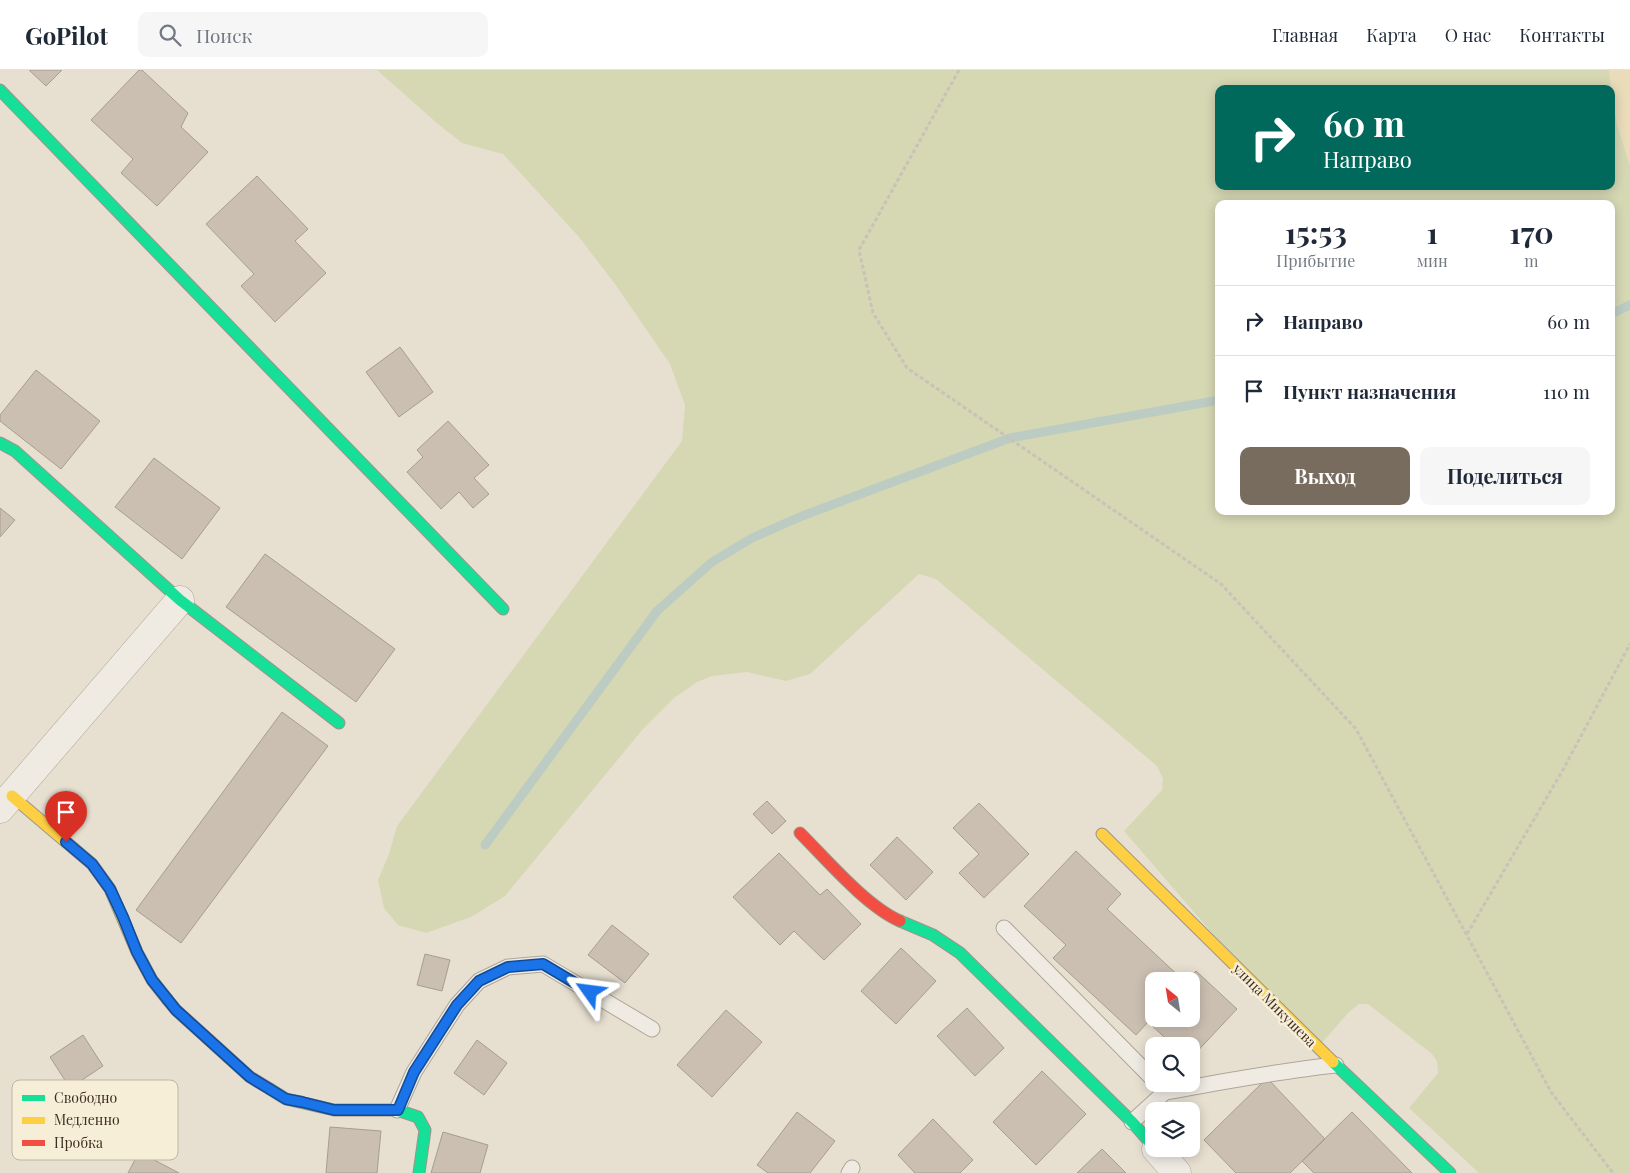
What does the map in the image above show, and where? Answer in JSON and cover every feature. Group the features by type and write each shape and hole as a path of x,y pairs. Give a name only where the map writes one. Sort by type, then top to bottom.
{"street":[{"path":"0,90 503,609"},
{"path":"0,443 15,451 180,600 339,723"},
{"path":"180,600 6,803 92,864 110,889 137,952 152,980 176,1010 250,1077 286,1099 334,1110 398,1110 418,1117 425,1130 419,1173"},
{"path":"800,833 866,898 892,917 933,935 960,953 1145,1137"},
{"name":"улица Микушева","path":"1102,834 1336,1065 1450,1173"},
{"path":"1163,1157 1177,1173"}],"lane":[{"path":"1004,928 1145,1071"},
{"path":"398,1110 414,1072 457,1005 479,981 508,967 543,964 652,1029"},
{"path":"1200,1082 1336,1065"},
{"path":"1132,1122 1158,1092"}],"path":[{"path":"959,70 859,250 872,313 907,368 1221,584 1356,729 1552,1092 1613,1173"},
{"path":"1467,934 1564,768 1630,644"}],"green space":[{"path":"377,70 1609,70 1611,85 1215,85 1215,190 1615,190 1615,110 1617,124 1630,165 1630,1173 1479,1173 1409,1108 1438,1073 1437,1061 1432,1054 1368,1004 1359,1004 1349,1012 1320,1045 1307,1043 1124,831 1162,790 1163,779 1157,766 936,579 919,574 810,674 786,681 747,672 712,676 697,682 674,698 643,729 505,896 471,917 426,933 398,925 384,908 378,880 389,854 397,826 682,441 685,405 670,364 615,284 579,237 503,154 462,143"}],"sand":[{"path":"1609,70 1630,70 1630,165 1617,124 1615,85 1611,85"}],"building":[{"path":"29,70 62,70 46,86"},
{"path":"139,70 142,70 188,113 181,127 208,152 157,206 121,173 133,159 91,120"},
{"path":"257,176 308,229 295,241 326,273 275,322 241,286 254,274 206,224"},
{"path":"400,347 433,392 399,417 366,372"},
{"path":"36,370 100,421 61,469 0,421 0,415"},
{"path":"448,421 489,465 474,478 489,494 473,508 459,492 441,509 407,472 423,457 417,450"},
{"path":"154,458 220,508 182,559 115,507"},
{"path":"0,508 15,520 0,537"},
{"path":"265,554 395,649 356,702 226,607"},
{"path":"282,712 328,746 181,943 136,910"},
{"path":"767,801 786,821 772,834 753,814"},
{"path":"979,803 1029,854 984,898 959,873 979,854 953,828"},
{"path":"897,837 933,872 906,900 870,865"},
{"path":"1076,851 1121,894 1107,909 1174,972 1145,972 1145,1025 1136,1035 1053,958 1066,945 1024,906"},
{"path":"779,853 820,895 827,889 861,924 824,960 794,931 780,945 733,897"},
{"path":"612,925 649,954 625,983 588,955"},
{"path":"901,948 936,981 896,1024 861,991"},
{"path":"425,954 450,960 442,991 417,985"},
{"path":"1200,975 1237,1009 1200,1048 1200,1037 1164,1037 1154,1028 1200,1028"},
{"path":"967,1008 1004,1048 975,1076 937,1036"},
{"path":"726,1010 762,1042 712,1097 677,1065"},
{"path":"83,1035 103,1066 82,1080 65,1080 50,1057"},
{"path":"477,1040 507,1063 484,1095 454,1073"},
{"path":"1042,1071 1086,1114 1036,1165 993,1122"},
{"path":"1267,1078 1325,1139 1290,1173 1236,1173 1204,1140"},
{"path":"797,1112 835,1141 810,1173 768,1173 757,1165"},
{"path":"1352,1112 1412,1173 1314,1173 1302,1161"},
{"path":"933,1119 973,1160 960,1173 915,1173 898,1155"},
{"path":"330,1127 381,1131 377,1173 326,1173"},
{"path":"443,1132 488,1145 480,1173 431,1173"},
{"path":"1102,1149 1126,1173 1077,1173"},
{"path":"135,1160 154,1160 179,1173 128,1173"}],"waterway":[{"path":"1615,312 1630,305"},
{"path":"485,845 657,611 712,562 752,538 802,516 1010,438 1215,401"}],"traffic: fast":[{"path":"0,90 503,609"},
{"path":"0,443 15,451 180,600 339,723"},
{"path":"900,921 933,935 960,953 1145,1137"},
{"path":"1333,1062 1450,1173"},
{"path":"270,1089 286,1099 334,1110 397,1110 418,1117 425,1130 419,1173"}],"traffic: slow":[{"path":"12,796 92,864 110,889 137,952 152,980 167,999"},
{"path":"1102,834 1333,1062"}],"traffic: jam":[{"path":"800,833 861,894 874,905 900,921"},
{"path":"167,999 176,1010 250,1077 270,1089"}],"route":[{"path":"66,842 92,864 110,889 137,952 152,980 176,1010 250,1077 286,1099 334,1110 398,1110 414,1072 457,1005 479,981 508,967 543,964 590,992"}]}
